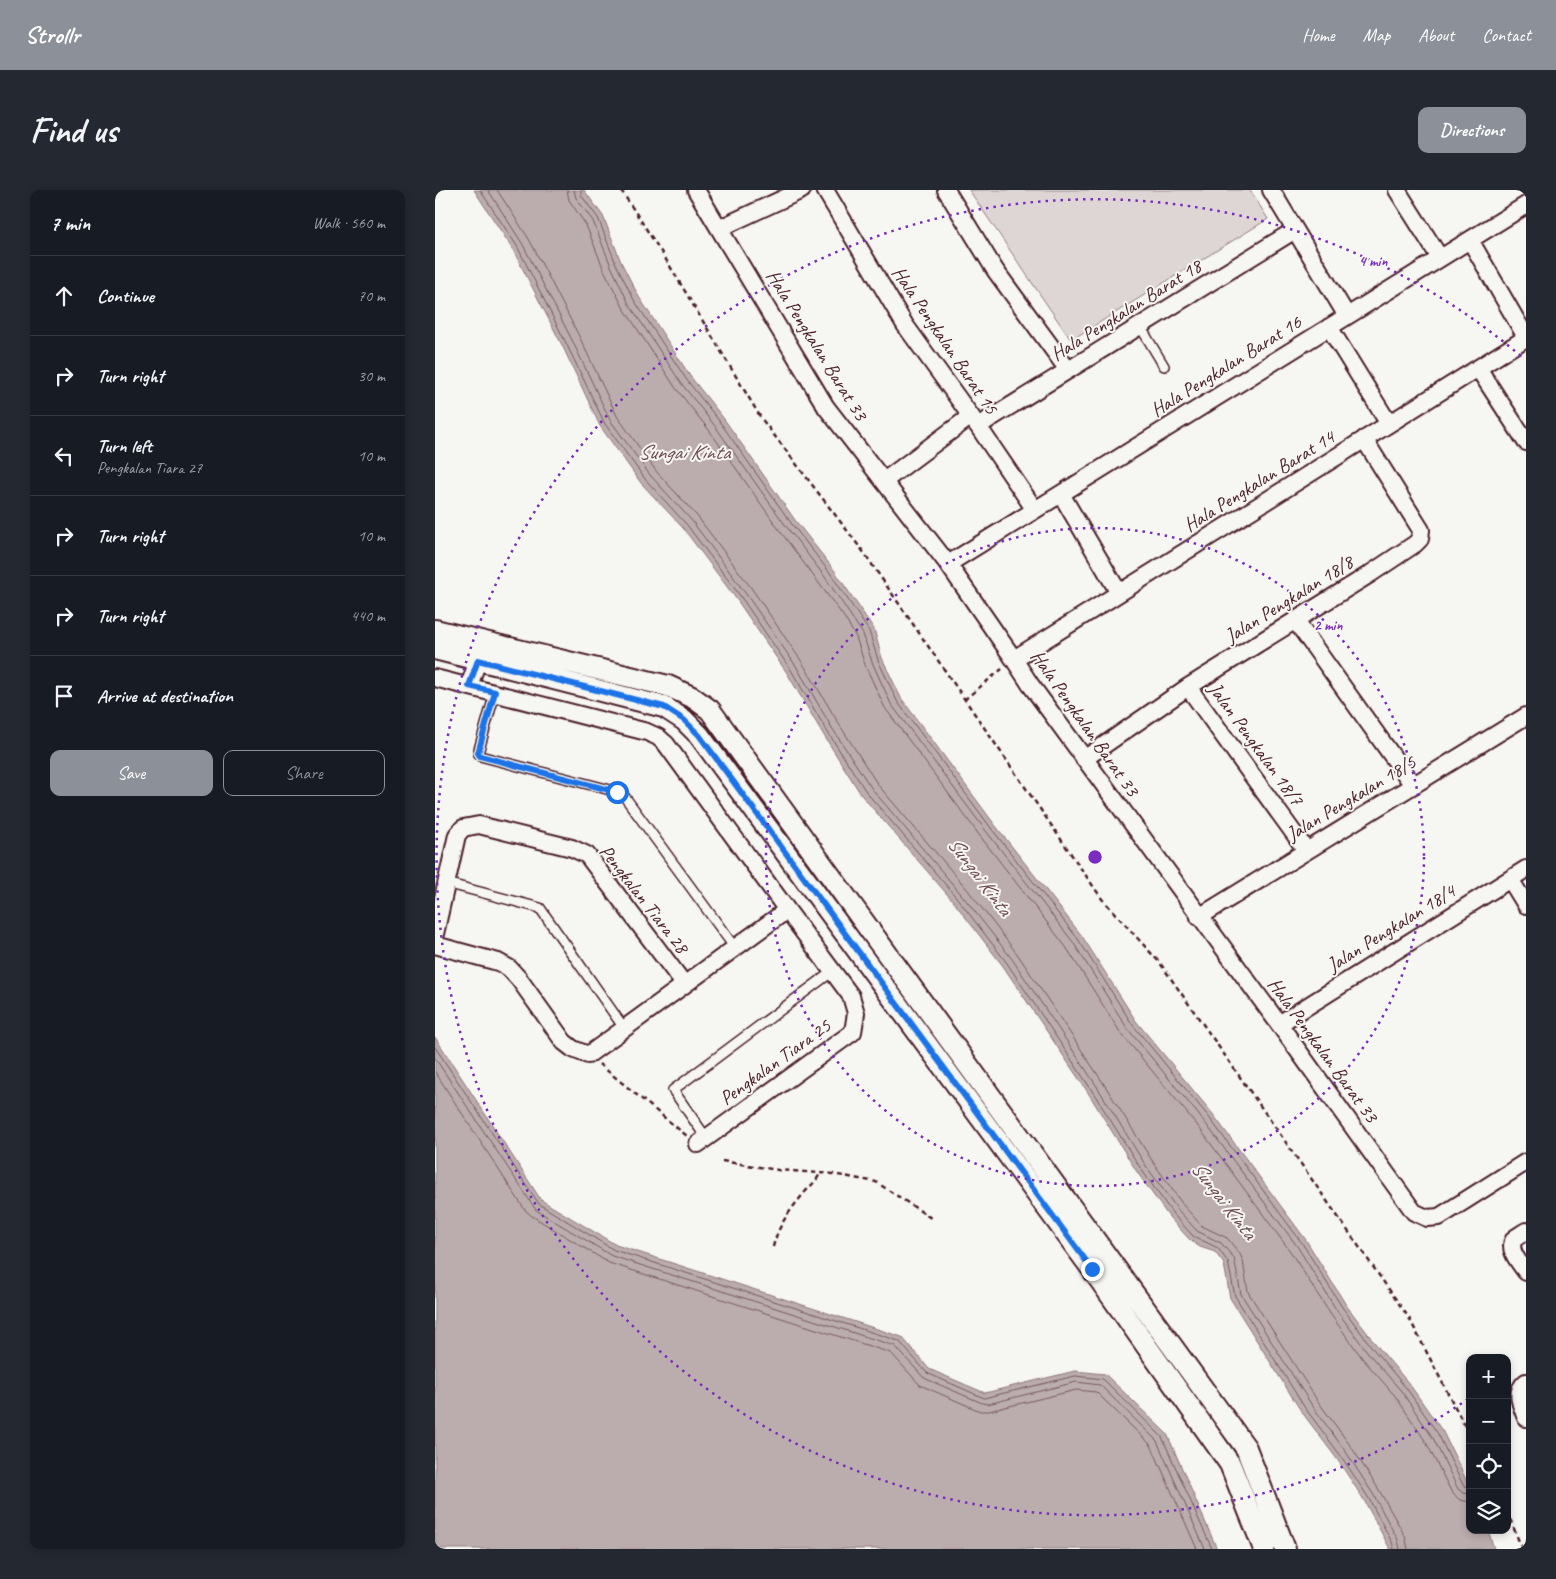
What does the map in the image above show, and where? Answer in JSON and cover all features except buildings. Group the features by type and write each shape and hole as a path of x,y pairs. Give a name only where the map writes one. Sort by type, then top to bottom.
{"street":[{"name":"Hala Pengkalan Barat 33","path":"697,190 826,407 948,564 1030,684 1279,1024 1413,1212 1427,1218 1439,1217 1526,1162"},
{"path":"720,228 802,190"},
{"name":"Hala Pengkalan Barat 15","path":"825,190 905,325 975,421 1035,510"},
{"path":"946,190 995,270 1068,370"},
{"path":"1271,190 1347,316"},
{"path":"1397,190 1441,258"},
{"path":"1521,190 1526,197"},
{"name":"Hala Pengkalan Barat 16","path":"948,564 1526,205"},
{"name":"Hala Pengkalan Barat 18","path":"884,481 975,421 1068,370 1295,230"},
{"path":"1470,240 1526,338"},
{"path":"1329,327 1389,424"},
{"name":"Hala Pengkalan Barat 14","path":"1014,659 1526,338"},
{"path":"1478,368 1526,442"},
{"name":"Jalan Pengkalan 18/8","path":"1084,759 1188,686 1370,574 1420,539 1421,530 1364,439"},
{"path":"1061,494 1119,593"},
{"path":"1295,620 1413,785"},
{"path":"435,630 476,650 664,707 684,720 699,735 1092,1269 1230,1464 1264,1549"},
{"path":"435,649 476,650 668,686 692,697 710,710 1245,1448 1285,1549"},
{"path":"465,685 476,650"},
{"path":"435,678 647,732 658,737 666,744 833,971"},
{"name":"Jalan Pengkalan 18/7","path":"1188,686 1306,850"},
{"name":"Jalan Pengkalan 18/5","path":"1199,917 1526,716"},
{"name":"Pengkalan Tiara 28","path":"446,883 457,836 463,828 479,826 572,848 587,855 684,984"},
{"name":"Jalan Pengkalan 18/4","path":"1279,1024 1526,869"},
{"path":"1510,879 1526,905"},
{"path":"435,934 446,883"},
{"path":"435,945 498,962 509,968 565,1042 573,1049 588,1055 735,948 783,904"},
{"name":"Pengkalan Tiara 25","path":"702,1142 853,1032 856,1013 854,1003 833,971"},
{"path":"1526,1231 1515,1238 1513,1244 1513,1251 1526,1272"},
{"path":"1526,1382 1522,1386 1518,1397 1526,1418"}],"lane":[{"path":"1141,326 1164,366"},
{"path":"495,692 478,753 480,756 622,794 735,948"},
{"path":"446,883 541,908 624,1028"},
{"path":"702,1142 674,1089 833,971"}],"path":[{"path":"621,190 665,258 761,418 862,550 1102,899 1161,963 1409,1318 1466,1428"},
{"path":"964,700 1014,659"},
{"path":"588,1055 702,1142"},
{"path":"722,1162 778,1170 861,1178 876,1182 934,1220"},
{"path":"773,1247 777,1232 784,1220 795,1204 818,1179 820,1173"},
{"path":"1511,1521 1522,1549"}],"shaded area":[{"path":"969,190 1250,190 1268,219 1071,340"}],"water":[{"name":"Sungai Kinta","path":"474,190 584,190 603,216 621,262 639,297 690,376 724,419 795,520 834,570 874,629 882,658 901,698 995,825 1082,936 1136,1021 1212,1113 1306,1240 1346,1305 1410,1385 1443,1432 1466,1480 1466,1534 1489,1534 1494,1549 1390,1549 1364,1500 1337,1459 1301,1411 1230,1298 1224,1264 1215,1252 1200,1247 1190,1240 1169,1217 1137,1172 1087,1091 1003,966 953,901 862,796 787,673 737,600 683,528 641,483 600,426 562,345 512,248"},
{"path":"435,1037 541,1200 616,1245 902,1337 929,1369 985,1393 1075,1371 1105,1374 1167,1434 1217,1549 435,1549"}],"route":[{"path":"617,792 480,756 478,753 495,692 469,686 478,660 664,707 684,720 699,735 1092,1269"}]}
